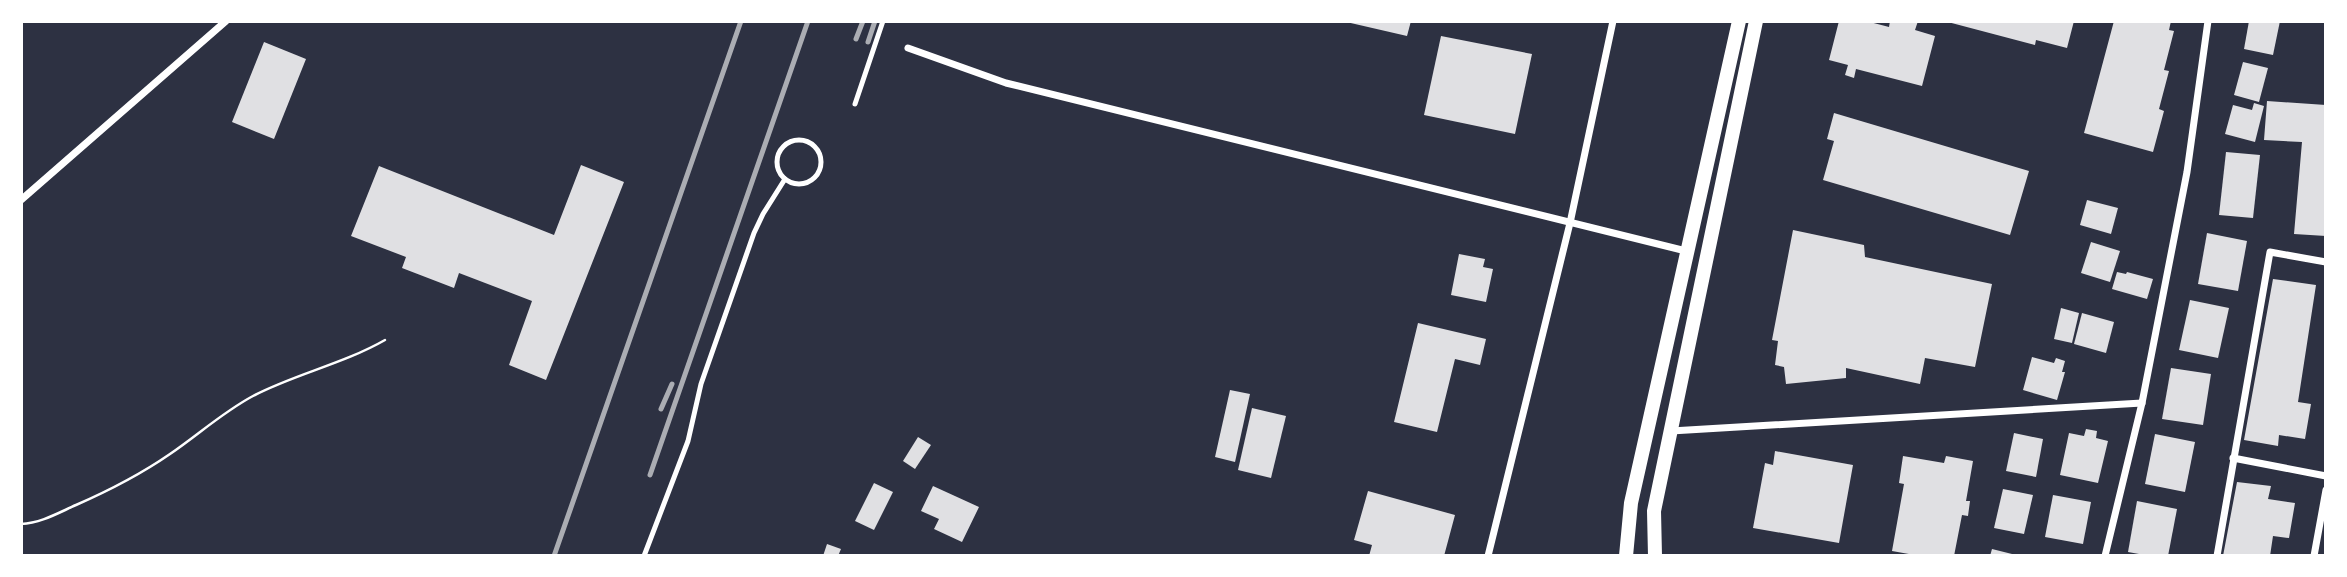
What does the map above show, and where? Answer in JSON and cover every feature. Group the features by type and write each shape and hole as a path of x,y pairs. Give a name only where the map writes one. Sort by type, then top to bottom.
{"main road":[{"path":"1626,556 1631,503 1739,21"},
{"path":"1655,556 1654,511 1756,21"}],"street":[{"path":"21,200 226,21"},
{"path":"1488,556 1570,223 1612,21"},
{"path":"2105,556 2142,403 2187,172 2208,21"},
{"path":"908,48 1006,83 1686,251"},
{"path":"2217,556 2270,252 2326,262"},
{"path":"1670,431 2142,403"},
{"path":"2233,458 2326,476"},
{"path":"2314,556 2326,490"}],"lane":[{"path":"855,104 883,21"},
{"path":"799,140 813,145 821,158 818,173 806,183 799,184 785,179 777,166 780,151 785,145 799,140"},
{"path":"644,556 688,442 701,384 754,233 785,179"}],"path":[{"path":"21,524 50,517 144,470 168,456 229,410 274,385 353,356 385,340"}],"building":[{"path":"1342,21 1411,21 1407,36"},
{"path":"1839,21 1866,21 1889,27 1890,21 1918,21 1915,30 1935,36 1922,86 1856,69 1854,78 1845,75 1848,65 1829,60"},
{"path":"1944,21 2074,21 2067,48 2036,40 2035,45"},
{"path":"2114,21 2171,21 2169,30 2174,31 2164,70 2169,71 2159,109 2164,111 2153,152 2084,133"},
{"path":"2249,21 2280,21 2273,55 2244,49"},
{"path":"1441,36 1532,54 1515,134 1424,115"},
{"path":"264,42 306,59 274,139 232,122"},
{"path":"2243,62 2268,68 2259,102 2234,95"},
{"path":"2267,101 2326,105 2326,236 2294,234 2302,142 2264,140"},
{"path":"2254,103 2264,106 2255,142 2225,134 2233,105 2252,110"},
{"path":"1834,113 2029,171 2010,235 1823,180 1834,141 1827,139"},
{"path":"2226,152 2260,155 2253,218 2219,215"},
{"path":"581,165 624,182 546,380 509,365 532,301 459,273 454,288 402,268 406,257 351,236 379,166 554,235"},
{"path":"2087,200 2118,208 2111,234 2080,225"},
{"path":"1793,230 1864,245 1865,257 1992,284 1975,367 1925,358 1920,384 1846,368 1846,378 1786,384 1784,367 1775,365 1778,341 1772,340"},
{"path":"2207,233 2247,241 2238,291 2198,284"},
{"path":"2091,242 2120,251 2110,282 2081,273"},
{"path":"1459,254 1485,259 1483,267 1493,269 1486,302 1451,295"},
{"path":"2117,272 2153,279 2147,299 2112,289"},
{"path":"2273,279 2316,285 2298,402 2311,404 2305,439 2279,435 2278,446 2244,440"},
{"path":"2190,300 2229,308 2218,358 2179,350"},
{"path":"2061,308 2079,313 2072,343 2054,339"},
{"path":"2082,313 2114,322 2106,353 2074,344"},
{"path":"1418,323 1486,339 1480,365 1455,359 1437,432 1394,422"},
{"path":"2032,357 2054,363 2056,358 2065,361 2062,372 2065,372 2057,400 2023,390"},
{"path":"2171,368 2211,374 2203,425 2162,419"},
{"path":"1230,390 1250,394 1235,462 1215,457"},
{"path":"1252,408 1286,416 1271,478 1238,470"},
{"path":"2086,429 2097,431 2096,438 2108,441 2098,483 2060,475 2069,433 2084,436"},
{"path":"2014,433 2043,439 2036,477 2006,471"},
{"path":"2155,434 2195,442 2185,492 2145,484"},
{"path":"918,437 931,445 915,469 903,461"},
{"path":"1775,451 1853,465 1839,543 1753,528 1765,463 1773,465"},
{"path":"1903,456 1944,463 1946,456 1973,461 1966,501 1970,501 1968,516 1962,515 1954,556 1920,556 1892,551 1904,484 1899,483"},
{"path":"2237,482 2271,486 2268,499 2295,503 2289,538 2273,536 2270,556 2223,556"},
{"path":"874,483 893,492 874,530 855,521"},
{"path":"933,486 979,507 962,542 934,529 939,519 921,511"},
{"path":"2003,489 2033,495 2024,534 1994,528"},
{"path":"1368,491 1455,515 1444,556 1369,556 1372,545 1354,540"},
{"path":"2053,495 2091,502 2083,544 2045,537"},
{"path":"2137,501 2177,509 2168,556 2128,552"},
{"path":"827,544 841,549 838,556 823,556"},
{"path":"1992,549 2016,555 2016,556 1990,556"}],"railway":[{"path":"554,556 741,21"},
{"path":"650,475 808,21"},
{"path":"856,39 863,21"},
{"path":"868,42 875,21"},
{"path":"661,409 672,384"}]}
